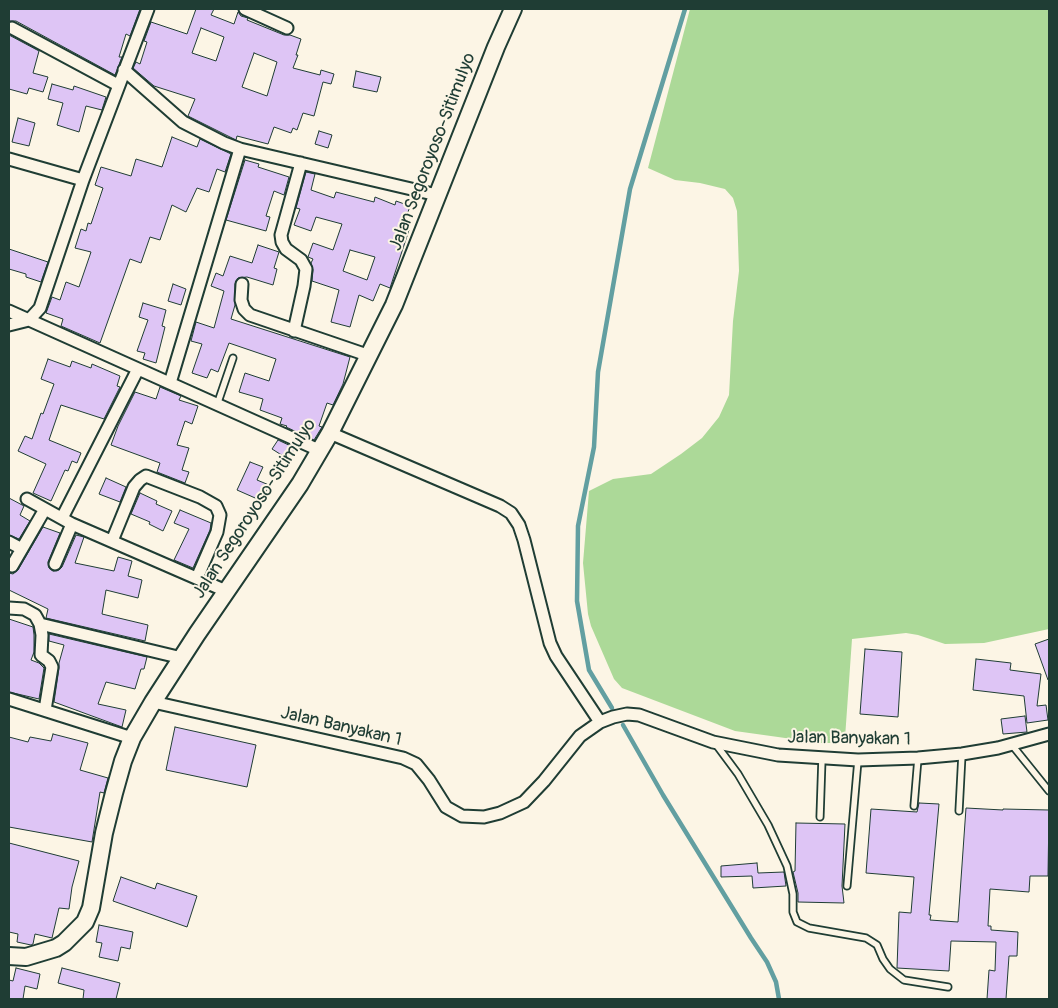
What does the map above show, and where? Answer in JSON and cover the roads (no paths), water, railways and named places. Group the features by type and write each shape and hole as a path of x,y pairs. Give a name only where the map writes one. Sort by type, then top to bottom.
{"main road":[{"name":"Jalan Segoroyoso-Sitimulyo","path":"9,956 26,957 56,948 86,922 91,908 104,833 112,801 123,761 132,738 153,702 226,591 321,451 394,305 496,47 513,9"}],"street":[{"path":"9,326 30,320 40,308 83,180 148,9"},
{"path":"245,9 287,28"},
{"path":"12,28 118,85"},
{"path":"124,70 183,122 207,136 240,149 437,195"},
{"path":"170,383 240,149"},
{"path":"9,159 83,180"},
{"path":"294,331 306,269 301,260 286,249 281,235 301,163"},
{"path":"242,284 241,300 244,309 250,316 370,356"},
{"path":"9,311 321,451"},
{"path":"54,564 67,521 138,369"},
{"path":"330,433 500,506 511,513 519,525 524,540 550,643 556,656 600,722"},
{"path":"112,541 134,487 146,476 200,497 216,506 220,515 217,532 197,578"},
{"path":"27,499 67,521 226,591"},
{"path":"12,566 45,509"},
{"path":"9,542 22,549"},
{"path":"9,608 24,608 35,615 40,624 42,635 41,656 49,661 52,666 45,710"},
{"path":"40,624 182,658"},
{"path":"9,700 132,738"},
{"name":"Jalan Banyakan 1","path":"153,702 403,758 416,764 429,780 446,807 462,816 484,817 500,813 524,802 544,781 580,736 600,722 627,714 639,715 713,742 778,755 858,760 962,754 1012,745 1049,734"}],"lane":[{"path":"217,405 233,358"},
{"path":"713,742 738,774 768,825 787,866 793,894 793,912 797,922 809,928 866,938 877,945 890,969 904,980 948,987"},
{"path":"1012,745 1049,791"},
{"path":"959,811 962,754"},
{"path":"820,817 822,758"},
{"path":"914,806 918,758"},
{"path":"847,886 858,760"}],"waterway":[{"path":"612,708 589,670 577,601 578,526 594,447 598,372 630,189 685,9"},
{"path":"623,725 663,795 767,962 776,982 779,999"}]}
